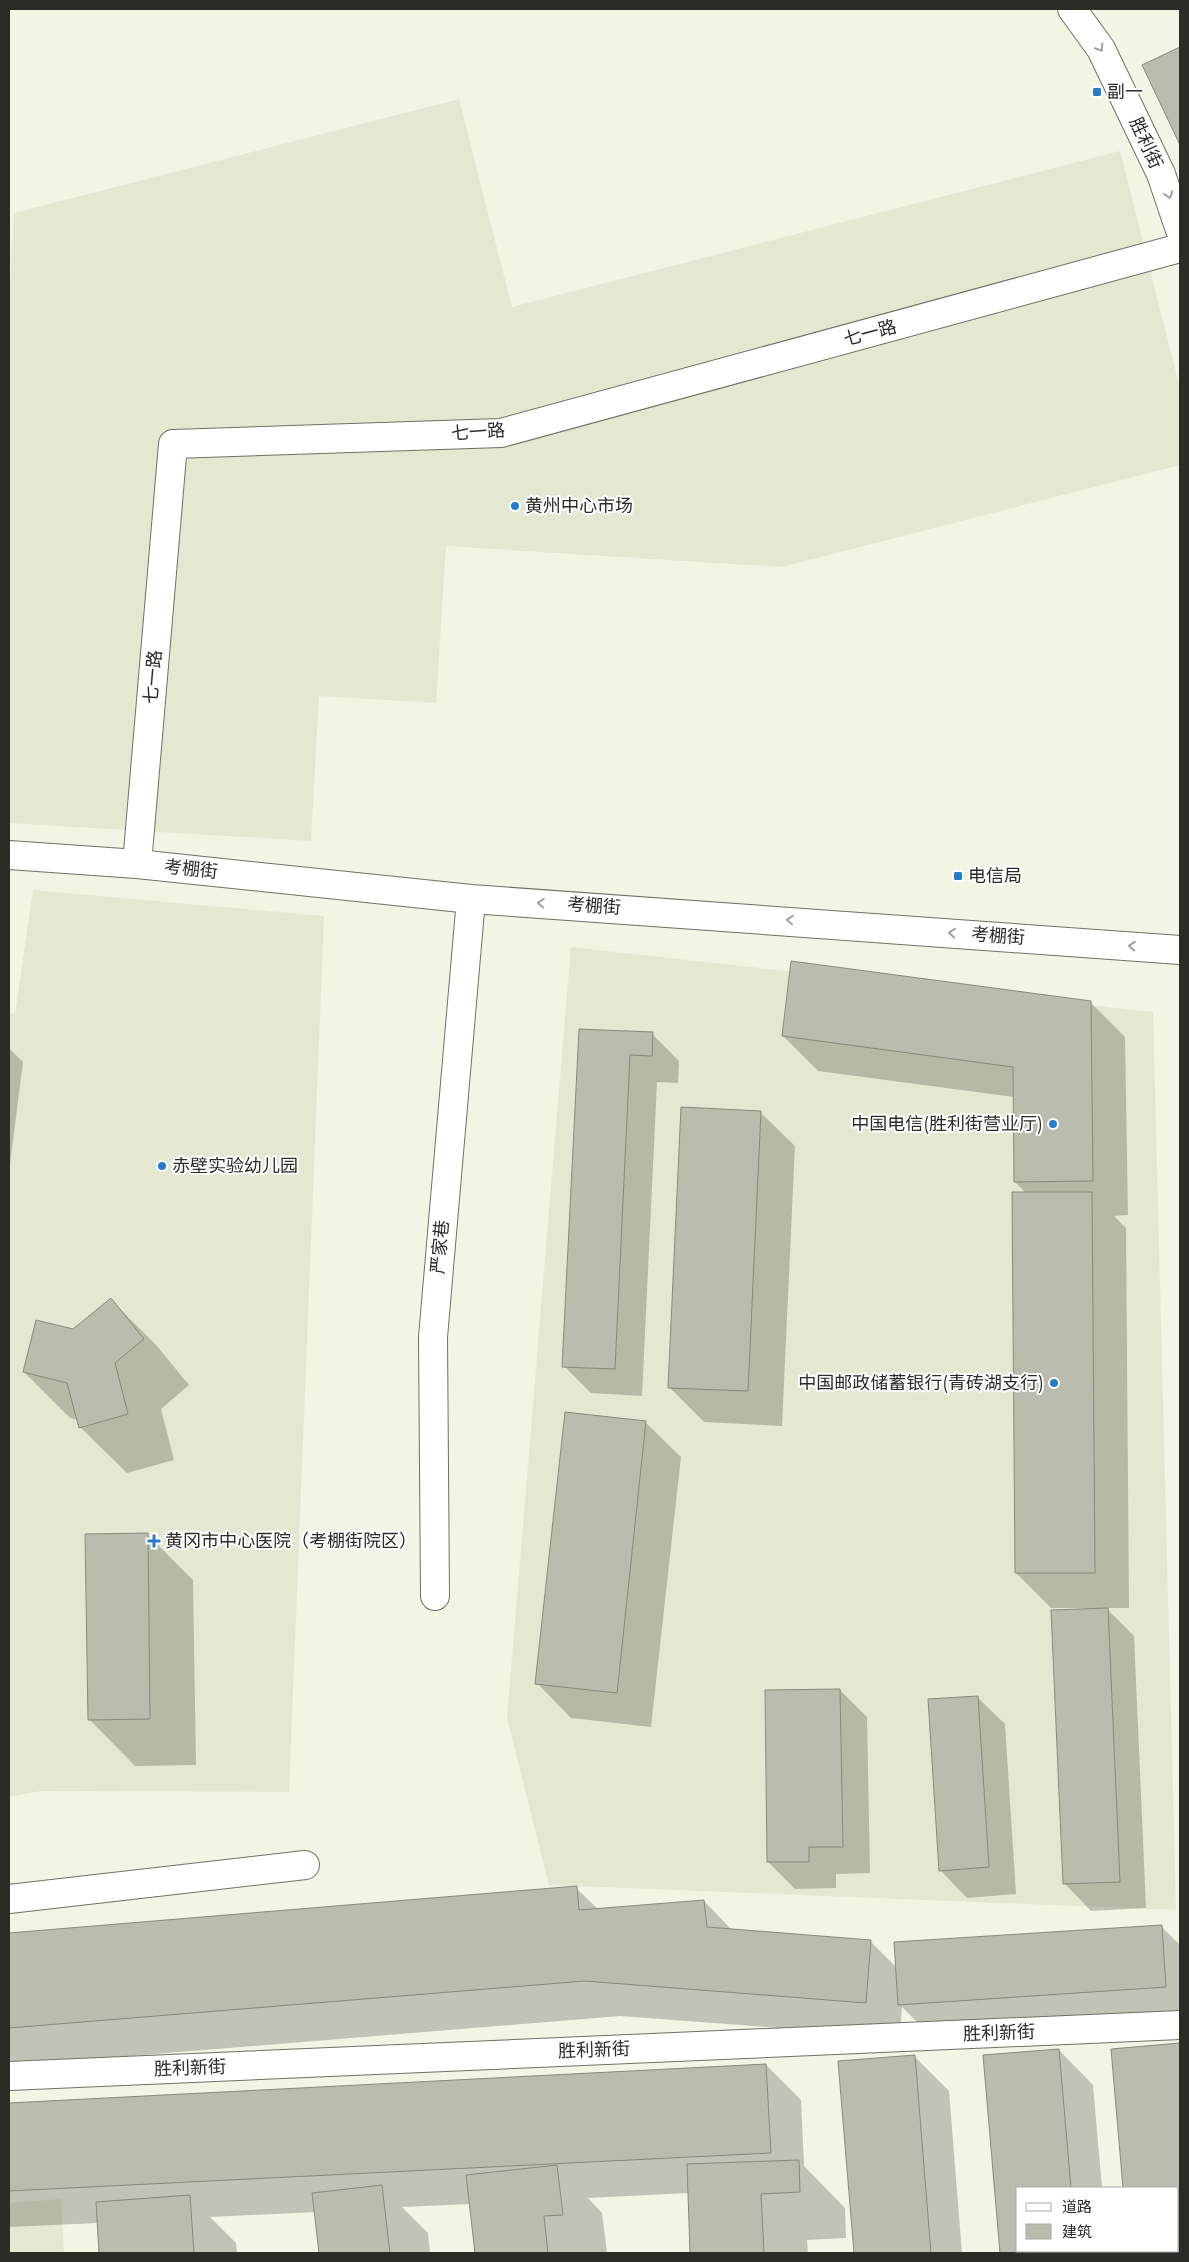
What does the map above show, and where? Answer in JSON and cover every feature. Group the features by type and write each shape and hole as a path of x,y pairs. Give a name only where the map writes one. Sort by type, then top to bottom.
{"street":[{"name":"胜利街","path":"1072,9 1101,49 1161,174 1180,230"},
{"name":"七一路","path":"137,864 173,444 501,433 1180,248"},
{"name":"考棚街","path":"9,856 137,864 471,898 1180,950"},
{"name":"严家巷","path":"436,1596 433,1337 471,898"},
{"path":"9,1899 80,1880 305,1865"},
{"name":"胜利新街","path":"9,2076 1180,2025"}],"shaded area":[{"name":"黄州中心市场","path":"459,99 512,307 1120,151 1180,388 1180,465 782,567 446,546 436,703 319,696 311,841 9,823 9,304 14,213"},
{"path":"33,890 324,916 289,1792 41,1791 9,1797 9,1013 15,1014"},
{"path":"571,947 1153,1012 1176,1910 549,1885 507,1717"},
{"path":"61,2199 64,2253 9,2253 9,2203"}],"building":[{"path":"1180,47 1180,145 1142,65"},
{"name":"中国电信(胜利街营业厅)","path":"791,961 1091,1001 1093,1181 1014,1182 1013,1067 782,1036"},
{"path":"579,1029 653,1032 652,1056 630,1055 615,1369 562,1367"},
{"path":"681,1107 761,1111 748,1391 668,1388"},
{"name":"中国邮政储蓄银行(青砖湖支行)","path":"1012,1192 1092,1192 1095,1573 1015,1573"},
{"path":"111,1298 144,1339 115,1363 128,1414 79,1428 67,1383 23,1372 36,1320 73,1329"},
{"path":"565,1412 646,1421 617,1693 535,1684"},
{"path":"148,1533 150,1719 88,1720 85,1534"},
{"path":"1108,1608 1120,1882 1063,1884 1051,1610"},
{"path":"840,1689 843,1847 809,1847 809,1862 767,1862 765,1690"},
{"path":"978,1696 989,1867 939,1871 928,1699"},
{"path":"577,1886 579,1910 704,1900 707,1927 871,1940 866,2003 585,1981 9,2028 9,1933"},
{"path":"1162,1925 1166,1987 898,2005 894,1942"},
{"path":"1180,2043 1180,2253 1128,2253 1179,2252 1179,2187 1123,2187 1111,2049"},
{"path":"1059,2049 1071,2187 1016,2187 1016,2252 1076,2253 1000,2253 983,2055"},
{"path":"915,2055 931,2253 854,2253 838,2061"},
{"path":"766,2064 771,2153 9,2191 9,2103"},
{"path":"799,2160 800,2192 761,2194 764,2253 690,2253 687,2164"},
{"path":"557,2165 563,2215 544,2216 548,2253 475,2253 466,2175"},
{"path":"382,2185 390,2253 319,2253 312,2193"},
{"path":"190,2195 194,2253 99,2253 96,2202"}],"place":[{"name":"副一","path":"1097,92"},
{"name":"黄州中心市场","path":"515,506"},
{"name":"电信局","path":"958,876"},
{"name":"中国电信(胜利街营业厅)","path":"1053,1124"},
{"name":"赤壁实验幼儿园","path":"162,1166"},
{"name":"中国邮政储蓄银行(青砖湖支行)","path":"1054,1383"},
{"name":"黄冈市中心医院（考棚街院区）","path":"154,1541"}]}
